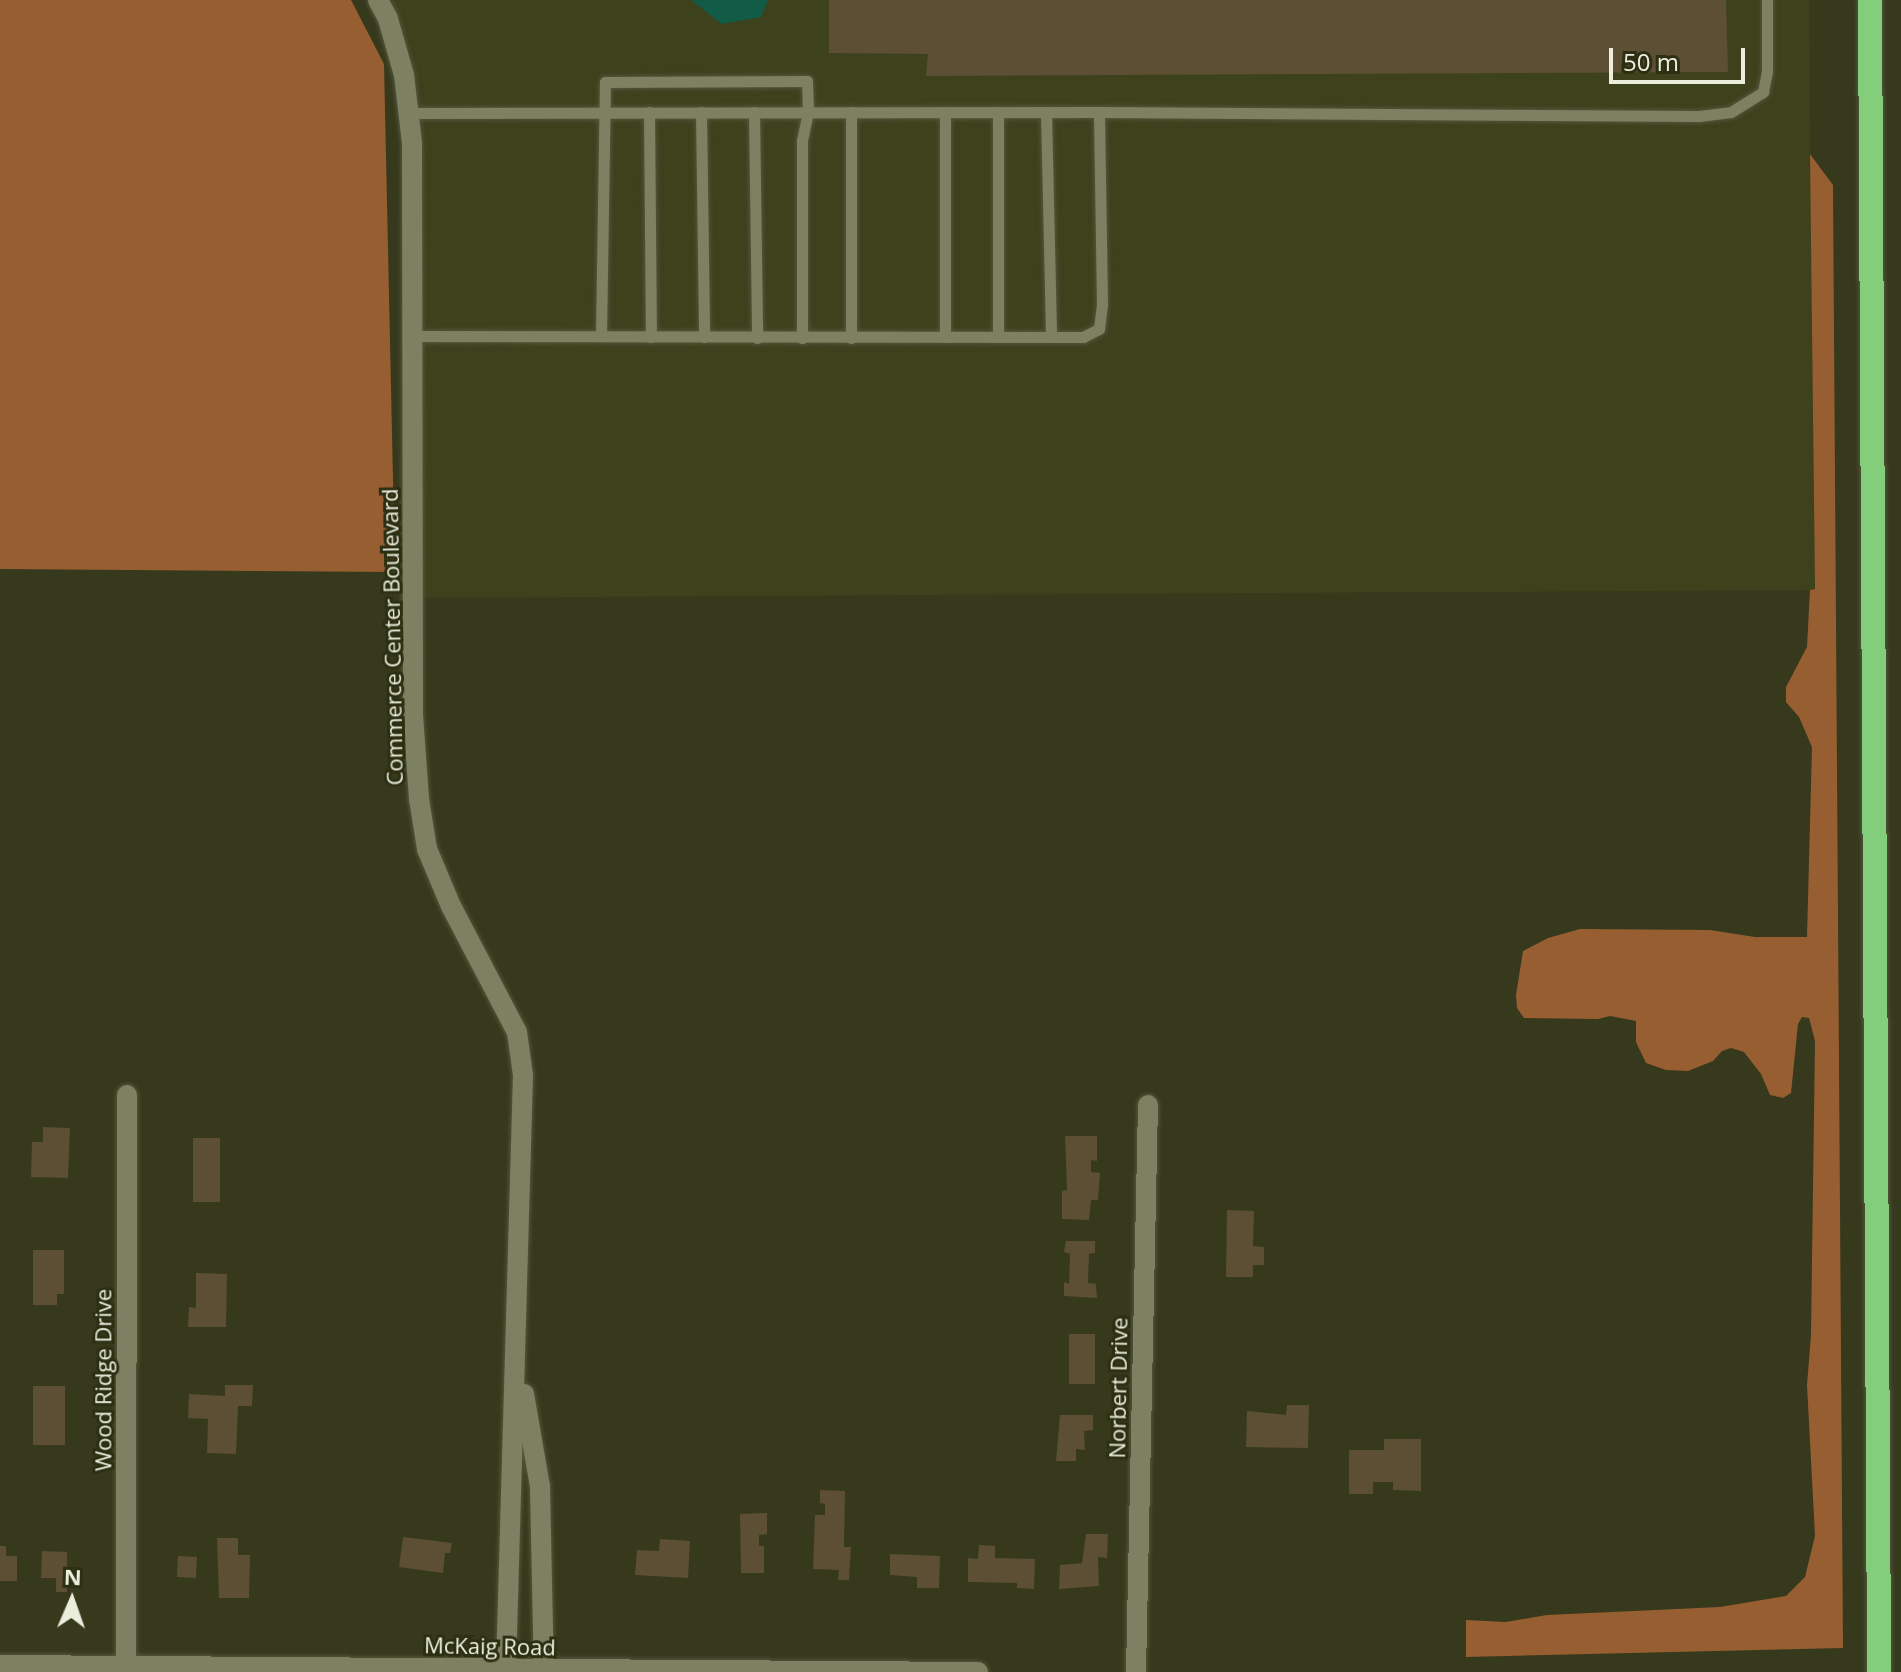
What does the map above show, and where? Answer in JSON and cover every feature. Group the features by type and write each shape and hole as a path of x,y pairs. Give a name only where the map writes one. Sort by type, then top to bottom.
{"highway":[{"path":"1870,0 1879,1672"}],"street":[{"name":"Commerce Center Boulevard","path":"378,0 388,19 404,75 412,143 413,715 419,799 427,849 451,906 517,1032 524,1120 506,1669"},
{"name":"Wood Ridge Drive","path":"126,1666 127,1095"},
{"name":"Norbert Drive","path":"1136,1672 1148,1105"},
{"name":"Commerce Center Boulevard","path":"517,1351 540,1487 544,1671"},
{"name":"McKaig Road","path":"0,1665 978,1672"}],"lane":[{"path":"408,113 1099,112 1699,116 1731,112 1763,92 1767,71 1767,0"},
{"path":"601,336 605,82 807,81 808,112 802,140 802,338"},
{"path":"649,112 651,337"},
{"path":"701,112 704,337"},
{"path":"754,112 757,338"},
{"path":"851,112 851,338"},
{"path":"945,112 945,337"},
{"path":"998,112 998,337"},
{"path":"1046,112 1051,337"},
{"path":"412,336 1083,337 1099,329 1102,305 1099,112"}],"shaded area":[{"path":"0,0 351,0 384,64 395,572 0,569"},
{"path":"378,0 1809,0 1815,590 413,598 412,143"},
{"path":"691,0 768,0 761,17 722,24"},
{"path":"1810,154 1833,185 1843,1648 1466,1657 1466,1620 1506,1622 1547,1615 1720,1607 1786,1596 1805,1577 1815,1536 1807,1385 1811,1335 1815,1041 1809,1018 1802,1017 1798,1024 1791,1093 1783,1098 1770,1095 1761,1074 1744,1052 1731,1048 1722,1051 1713,1061 1688,1071 1666,1070 1646,1063 1636,1042 1636,1021 1610,1016 1598,1019 1524,1018 1517,1008 1516,995 1523,951 1548,938 1580,929 1710,930 1755,937 1807,937 1812,747 1799,717 1786,702 1786,687 1807,647 1810,590 1815,589"}],"building":[{"path":"829,0 1726,0 1728,72 926,76 928,54 829,53"},
{"path":"43,1127 70,1128 68,1178 31,1177 32,1142 43,1142"},
{"path":"1065,1136 1097,1136 1097,1161 1091,1160 1091,1172 1100,1173 1098,1200 1091,1200 1089,1220 1062,1219 1062,1191 1067,1190"},
{"path":"193,1138 220,1138 220,1202 193,1202"},
{"path":"1227,1210 1254,1211 1253,1246 1264,1247 1264,1265 1253,1265 1253,1277 1226,1277"},
{"path":"1066,1241 1095,1241 1095,1253 1089,1254 1088,1283 1096,1284 1097,1298 1064,1296 1064,1282 1069,1284 1070,1254 1064,1252"},
{"path":"33,1250 64,1250 64,1294 57,1294 57,1305 33,1305"},
{"path":"196,1273 227,1274 226,1327 188,1327 189,1307 196,1308"},
{"path":"1069,1334 1095,1334 1095,1384 1069,1384"},
{"path":"225,1385 253,1385 252,1406 238,1406 236,1454 207,1453 208,1419 188,1418 189,1394 225,1396"},
{"path":"33,1386 65,1386 65,1445 33,1445"},
{"path":"1287,1405 1309,1405 1308,1448 1246,1447 1247,1411 1286,1415"},
{"path":"1060,1415 1093,1415 1093,1430 1084,1431 1085,1450 1076,1449 1076,1461 1056,1461"},
{"path":"1384,1439 1421,1439 1421,1491 1393,1490 1393,1482 1373,1482 1373,1494 1349,1494 1349,1450 1384,1450"},
{"path":"820,1490 845,1491 844,1547 851,1547 849,1580 838,1580 839,1570 813,1569 815,1515 825,1515 825,1504 820,1503"},
{"path":"767,1513 767,1534 759,1535 759,1546 764,1546 764,1573 741,1573 740,1514"},
{"path":"1086,1534 1108,1534 1107,1558 1098,1557 1099,1586 1059,1589 1060,1565 1082,1563"},
{"path":"403,1537 452,1543 450,1553 445,1553 443,1573 399,1567"},
{"path":"217,1538 238,1538 238,1555 250,1555 249,1598 219,1598"},
{"path":"660,1539 690,1541 688,1578 635,1575 637,1550 659,1551"},
{"path":"979,1545 995,1546 995,1558 1035,1559 1034,1589 1017,1588 1017,1583 968,1582 968,1558 978,1559"},
{"path":"0,1546 6,1546 6,1556 17,1556 17,1581 0,1581"},
{"path":"42,1551 67,1552 67,1592 56,1592 56,1578 41,1578"},
{"path":"890,1554 940,1556 939,1588 917,1588 917,1577 890,1575"},
{"path":"178,1556 197,1557 196,1578 177,1577"}]}
